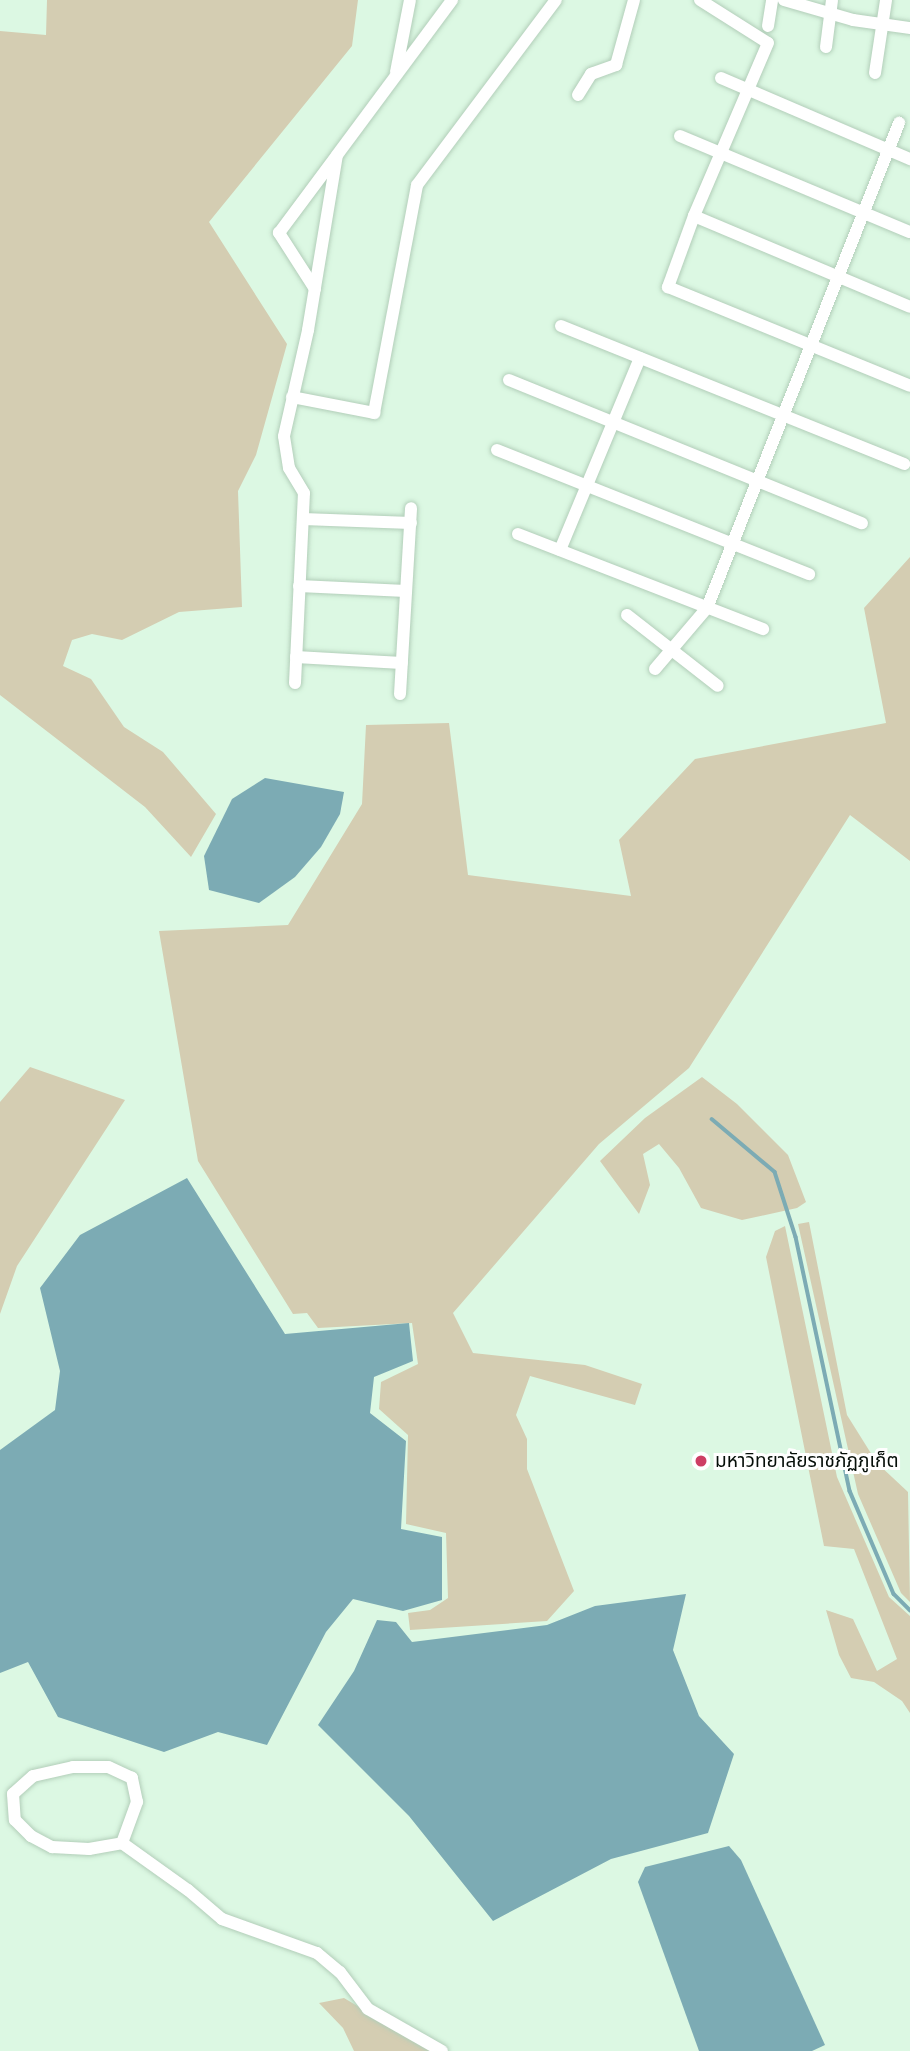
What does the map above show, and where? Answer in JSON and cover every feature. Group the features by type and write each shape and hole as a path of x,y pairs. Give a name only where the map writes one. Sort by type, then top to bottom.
{"street":[{"path":"395,76 410,0"},
{"path":"315,289 279,233 452,0"},
{"path":"292,397 374,413 417,185 556,0"},
{"path":"578,95 591,74 616,65 634,0"},
{"path":"700,0 768,43 694,216 668,287 910,386"},
{"path":"768,26 769,0"},
{"path":"784,0 832,7 853,20 910,28"},
{"path":"875,73 886,0"},
{"path":"826,47 832,7"},
{"path":"721,78 910,159"},
{"path":"655,669 707,608 899,123"},
{"path":"680,136 910,232"},
{"path":"295,683 304,493 289,468 284,436 315,289 337,155"},
{"path":"694,216 910,307"},
{"path":"561,326 904,464"},
{"path":"560,550 639,358"},
{"path":"509,380 862,523"},
{"path":"497,450 810,574"},
{"path":"400,694 411,508"},
{"path":"303,519 411,523"},
{"path":"518,534 763,629"},
{"path":"299,586 406,591"},
{"path":"627,615 718,686"},
{"path":"296,657 402,663"},
{"path":"122,1843 137,1802 132,1778 108,1767 72,1767 33,1776 13,1794 15,1820 31,1836 52,1847 89,1849 122,1843 188,1890 222,1919 317,1953 340,1972 368,2009 442,2051"}],"shaded area":[{"path":"47,0 358,0 352,46 209,222 287,344 256,455 238,491 242,607 179,612 122,640 92,634 72,640 63,666 91,679 124,727 163,752 216,814 191,857 145,807 0,695 0,31 46,35"},
{"path":"910,557 910,861 850,815 689,1068 599,1144 453,1313 473,1353 585,1365 642,1384 635,1405 530,1376 516,1415 527,1439 527,1469 574,1591 547,1621 410,1630 408,1613 430,1610 448,1598 446,1533 406,1524 408,1435 379,1409 381,1382 418,1364 412,1323 318,1328 307,1313 293,1314 198,1161 159,931 288,925 362,804 366,725 449,723 468,875 631,896 619,840 695,759 886,723 864,608"},
{"path":"30,1067 125,1100 17,1266 0,1314 0,1102"},
{"path":"702,1077 737,1104 788,1155 806,1202 797,1208 742,1220 701,1208 679,1168 659,1144 643,1154 650,1185 639,1214 600,1161 645,1118"},
{"path":"809,1222 847,1415 877,1463 908,1492 910,1602 901,1593 858,1494 798,1224"},
{"path":"785,1226 837,1477 889,1597 910,1616 910,1713 902,1701 874,1682 851,1678 839,1655 826,1610 853,1619 877,1671 897,1659 854,1549 824,1546 766,1257 775,1231"},
{"path":"344,1998 433,2051 354,2051 343,2028 319,2003"}],"water":[{"path":"265,778 344,792 340,814 321,847 295,877 259,903 209,890 204,856 232,799"},
{"path":"187,1178 285,1334 409,1323 413,1361 374,1377 370,1413 406,1441 401,1529 442,1537 442,1600 403,1611 353,1599 326,1632 267,1745 218,1732 164,1752 58,1717 28,1662 0,1673 0,1450 55,1410 60,1371 40,1288 80,1235"},
{"path":"686,1594 673,1650 699,1716 734,1754 708,1833 611,1859 493,1921 409,1816 318,1725 354,1671 377,1620 396,1622 412,1642 547,1625 595,1606"},
{"path":"729,1846 741,1860 825,2045 812,2051 699,2051 638,1882 645,1867"}],"waterway":[{"path":"712,1119 775,1172 796,1237 850,1491 894,1594 910,1610"}],"place":[{"name":"มหาวิทยาลัยราชภัฏภูเก็ต","path":"701,1461"}]}
